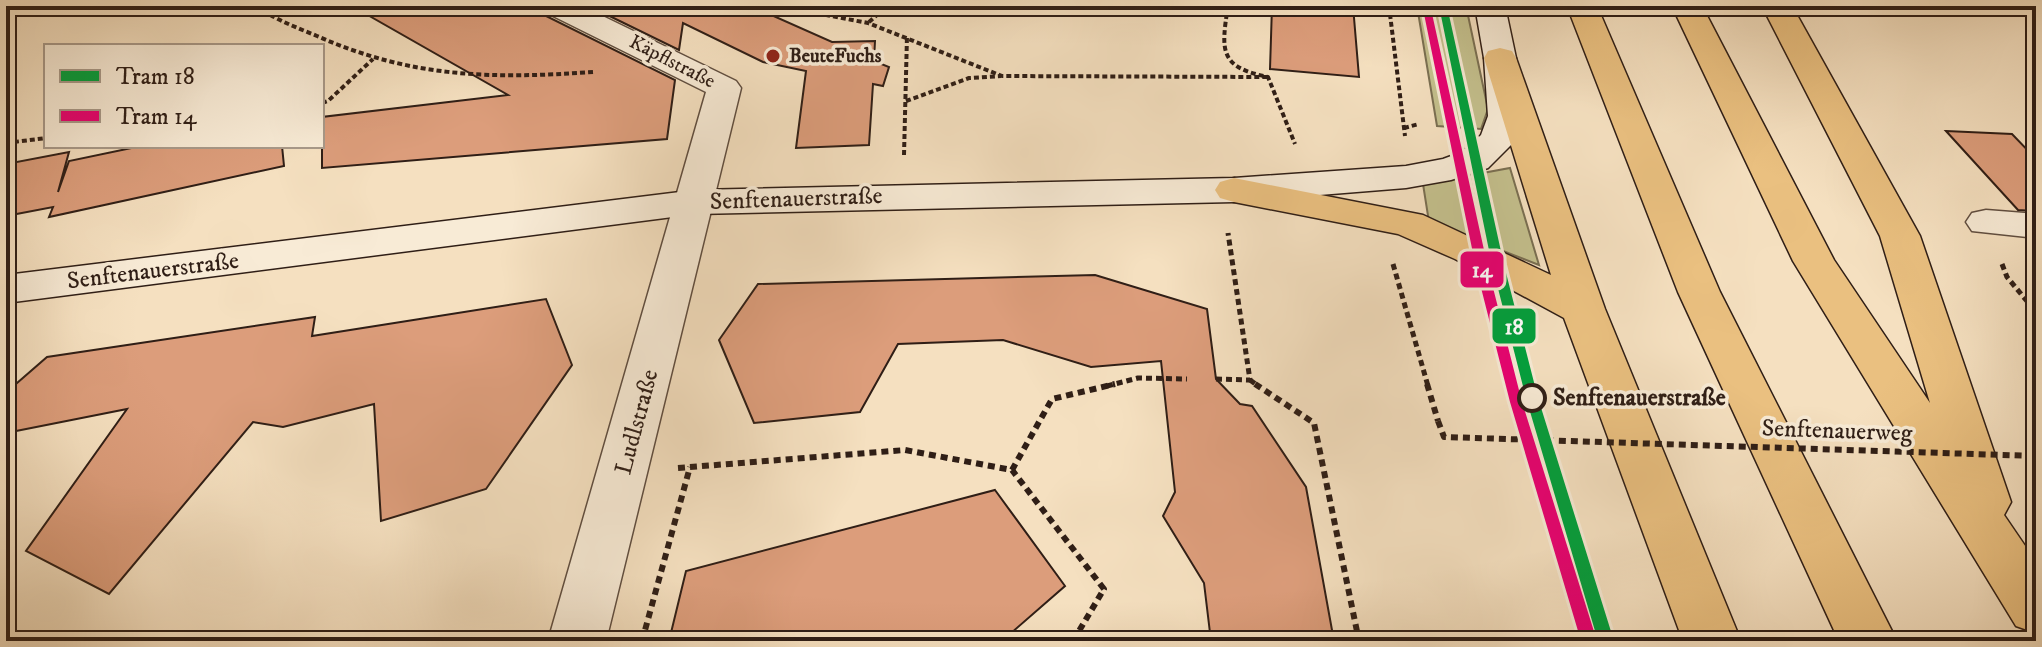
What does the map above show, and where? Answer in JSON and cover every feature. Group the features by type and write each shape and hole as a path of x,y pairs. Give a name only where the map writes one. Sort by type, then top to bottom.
{"highway":[{"path":"1582,6 1699,292 1868,641"},
{"path":"1687,6 1814,261 2036,609"},
{"path":"1777,6 1900,236 2004,561"},
{"path":"1500,58 1583,309 1712,641"},
{"path":"1234,190 1409,224 1469,250 1583,309"}],"street":[{"name":"Käpflstraße","path":"558,6 724,88 696,202"},
{"name":"Senftenauerstraße","path":"6,289 696,202 1234,190 1406,177 1451,169 1475,160 1498,140 1506,116 1500,58 1490,6"},
{"name":"Ludlstraße","path":"577,641 696,202"},
{"path":"1986,222 2036,226"}],"path":[{"path":"778,6 868,23 1002,76"},
{"path":"868,23 887,6"},
{"path":"1228,6 1224,30 1227,56 1237,69 1268,77"},
{"path":"1389,6 1405,146"},
{"path":"261,7 270,16 373,59 428,71 491,74 599,71"},
{"path":"904,158 907,36"},
{"path":"324,102 373,59"},
{"path":"906,101 969,78 1268,77"},
{"path":"1268,77 1299,156"},
{"path":"1404,128 1419,124"},
{"path":"6,143 44,138"},
{"path":"1227,230 1250,380"},
{"name":"Senftenauerweg","path":"1390,254 1444,437 2036,456"},
{"path":"2007,277 2036,312"},
{"path":"1012,470 1052,399 1138,378 1187,379"},
{"path":"1216,379 1250,380 1314,423 1359,641"},
{"path":"623,473 905,450 1012,470 1104,589 1073,641"},
{"path":"642,641 690,467"}],"shaded area":[{"path":"1417,6 1466,6 1488,109 1481,129 1437,126"},
{"path":"1510,168 1539,265 1429,222 1423,184"}],"building":[{"path":"352,6 540,6 546,16 675,80 667,139 322,168 324,117 508,95"},
{"path":"589,6 751,6 832,42 875,41 874,61 889,67 883,86 873,84 869,145 796,148 806,71 763,62 683,23 679,50"},
{"path":"1272,6 1353,6 1359,77 1270,69"},
{"path":"1946,131 2012,134 2036,159 2036,211 2018,210"},
{"path":"131,148 282,148 284,166 49,217 53,207 6,216 6,164 69,152 58,192 69,161"},
{"path":"1095,275 1207,309 1216,379 1240,404 1252,406 1306,487 1334,641 1211,641 1204,583 1163,516 1175,492 1161,361 1091,367 1003,340 898,344 860,412 754,423 719,340 758,284"},
{"path":"546,299 572,365 486,489 381,521 374,404 283,427 253,422 109,594 26,551 127,409 6,433 9,390 47,357 315,317 312,336"},
{"path":"995,490 1065,586 1002,641 669,641 686,571"}],"tram line":[{"name":"18","path":"1443,6 1498,265 1532,398 1606,641"},
{"name":"14","path":"1427,9 1482,268 1516,402 1589,641"}],"place":[{"name":"BeuteFuchs","path":"773,56"},
{"name":"Senftenauerstraße","path":"1532,398"}]}
